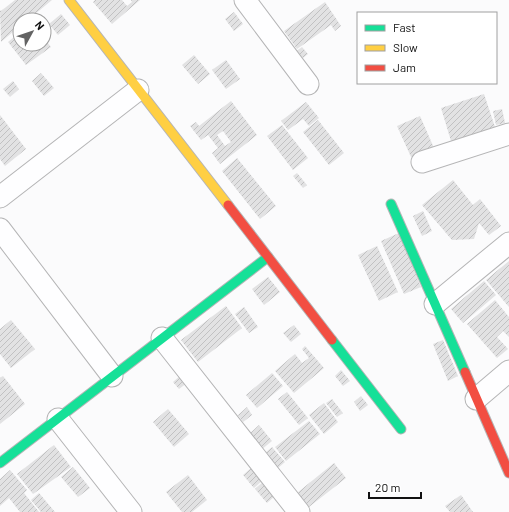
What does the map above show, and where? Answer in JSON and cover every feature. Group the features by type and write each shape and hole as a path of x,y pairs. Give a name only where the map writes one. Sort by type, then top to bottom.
{"street":[{"path":"69,0 401,429"},
{"path":"245,0 308,84"},
{"path":"2,190 138,90"},
{"path":"422,162 509,134"},
{"path":"391,204 509,473"},
{"path":"0,229 112,376"},
{"path":"435,304 509,243"},
{"path":"0,463 268,257"},
{"path":"162,338 299,512"},
{"path":"476,399 509,370"},
{"path":"58,419 131,512"}],"building":[{"path":"15,0 52,0 38,12 12,12 12,33 1,42 0,10 1,11"},
{"path":"95,0 122,0 127,6 132,2 131,0 140,0 112,24 93,2"},
{"path":"325,2 341,26 335,31 331,25 297,49 284,31"},
{"path":"234,12 243,24 234,31 225,19"},
{"path":"61,14 70,25 58,35 52,28 52,22"},
{"path":"12,39 12,47 8,42"},
{"path":"302,47 308,54 303,58 297,51"},
{"path":"16,52 44,52 26,65"},
{"path":"194,55 210,74 198,84 182,65"},
{"path":"226,60 240,79 226,89 212,70"},
{"path":"41,73 54,88 44,96 32,81"},
{"path":"13,81 19,89 10,97 3,89"},
{"path":"484,94 495,127 451,141 441,108"},
{"path":"231,101 257,135 220,164 212,153 218,148 208,135 201,140 190,126 196,122 199,126","holes":["223,131 231,142 225,146 217,135"]},
{"path":"306,102 319,118 309,126 303,119 288,130 281,121"},
{"path":"502,109 505,123 496,125 493,111"},
{"path":"0,115 26,149 5,166 0,159"},
{"path":"420,116 434,148 411,157 397,126"},
{"path":"318,120 344,153 329,165 303,132"},
{"path":"282,125 308,158 293,170 267,136"},
{"path":"237,158 276,206 260,219 222,171"},
{"path":"297,173 307,185 303,188 293,176"},
{"path":"453,180 473,205 480,199 501,226 489,235 479,223 474,239 452,240 422,205"},
{"path":"423,211 432,231 422,236 413,216"},
{"path":"399,233 421,287 404,294 381,241"},
{"path":"377,246 398,292 379,301 358,255"},
{"path":"509,261 509,307 486,280"},
{"path":"268,277 280,292 264,305 252,289"},
{"path":"484,281 496,295 463,323 451,309"},
{"path":"495,300 509,317 509,337 503,331 497,337 508,349 497,358 467,324"},
{"path":"226,306 242,328 198,362 181,340"},
{"path":"244,307 258,327 249,333 235,314"},
{"path":"11,320 35,349 11,368 0,354 0,329"},
{"path":"294,325 301,334 291,342 283,333"},
{"path":"443,340 458,376 448,381 433,344"},
{"path":"305,346 324,368 294,393 275,371 295,354 302,363 309,358 302,349"},
{"path":"341,370 350,381 343,386 335,376"},
{"path":"272,373 283,386 257,408 246,395"},
{"path":"181,375 187,383 179,389 173,382"},
{"path":"3,376 25,404 0,424 0,378"},
{"path":"287,392 308,418 299,425 278,399"},
{"path":"361,396 368,405 360,411 354,402"},
{"path":"332,399 343,413 337,417 326,403"},
{"path":"324,403 338,422 324,434 309,415"},
{"path":"247,407 252,415 243,422 238,415"},
{"path":"168,409 189,434 174,447 153,422"},
{"path":"309,421 320,434 286,461 275,447"},
{"path":"259,425 272,441 261,450 249,434"},
{"path":"54,445 71,467 33,494 17,474"},
{"path":"272,447 285,462 278,468 265,453"},
{"path":"334,463 346,478 309,507 297,493"},
{"path":"73,467 90,488 78,497 61,477"},
{"path":"251,468 262,481 254,488 243,475"},
{"path":"10,470 27,490 24,493 39,512 20,512 9,498 0,506 0,479"},
{"path":"188,475 207,500 192,512 182,512 166,492"},
{"path":"263,482 275,496 267,503 255,489"},
{"path":"39,493 55,512 41,512 31,500"},
{"path":"461,495 473,512 450,512 445,506"}],"traffic: fast":[{"path":"391,204 465,372"},
{"path":"0,463 268,257"},
{"path":"332,340 401,429"}],"traffic: slow":[{"path":"69,0 228,205"}],"traffic: jam":[{"path":"228,205 332,340"},
{"path":"465,372 509,473"}]}
